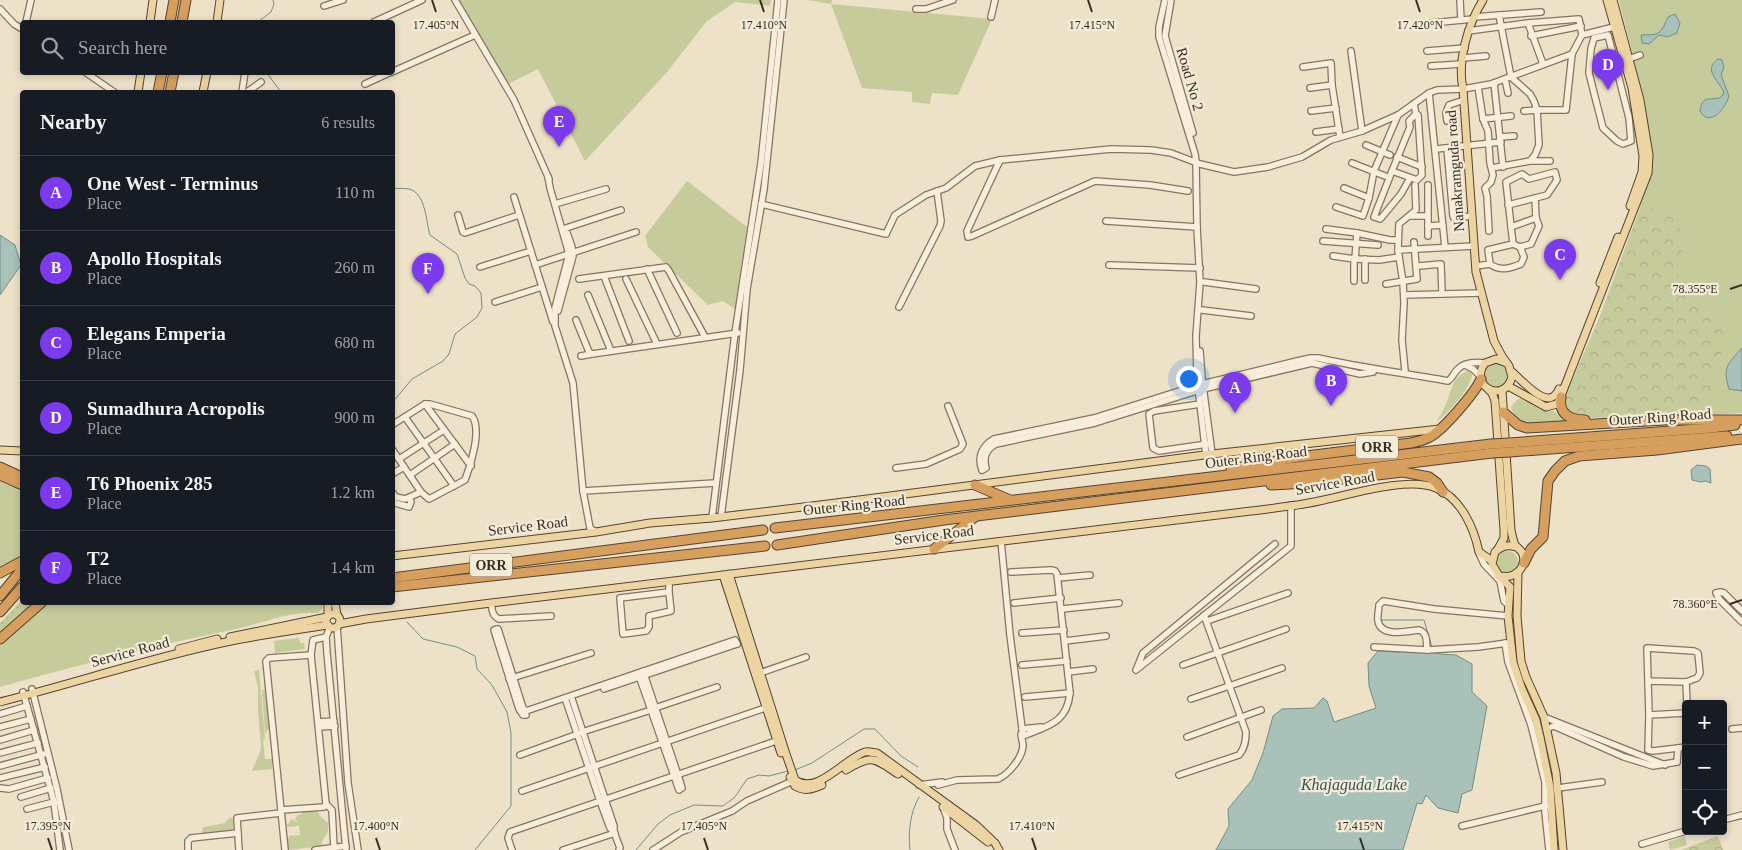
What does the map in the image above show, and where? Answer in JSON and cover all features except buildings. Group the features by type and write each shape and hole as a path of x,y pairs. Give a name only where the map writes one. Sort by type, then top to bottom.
{"highway":[{"path":"170,20 174,0"},
{"path":"182,20 186,0"},
{"path":"158,90 161,75"},
{"path":"170,90 173,75"},
{"name":"ORR","path":"1175,481 1298,457 1417,442 1432,436 1440,428 1476,390 1480,377"},
{"name":"ORR","path":"1557,397 1562,410 1573,419 1650,417 1665,420 1694,433"},
{"name":"ORR","path":"1503,412 1518,425 1527,428 1665,420"},
{"name":"ORR","path":"1524,563 1531,550 1540,541 1544,532 1544,512 1548,482 1565,461 1579,456 1657,450 1694,433 1711,432 1742,420"},
{"name":"Outer Ring Road","path":"775,528 1175,481 1509,447 1711,432 1742,424"},
{"name":"Outer Ring Road","path":"1711,432 1742,437"},
{"name":"Outer Ring Road","path":"777,545 976,516 1176,492 1492,449"},
{"path":"0,467 20,476"},
{"name":"ORR","path":"1176,492 1296,484 1403,472 1429,478 1437,483 1443,492"},
{"path":"0,475 20,485"},
{"path":"975,485 1012,500"},
{"path":"934,549 976,516"},
{"path":"879,517 881,529"},
{"name":"ORR","path":"395,584 763,530"},
{"name":"ORR","path":"395,584 765,546"},
{"path":"0,573 20,562"},
{"path":"0,596 20,571"},
{"path":"0,612 20,589"},
{"path":"0,639 39,605"}],"main road":[{"path":"150,20 153,0"},
{"path":"217,20 220,0"},
{"name":"Nanakramguda road","path":"1483,0 1468,31 1461,78 1476,266 1480,293 1494,341"},
{"path":"1488,389 1495,391 1505,388 1546,407 1557,404 1557,397 1628,218 1648,173 1650,162 1640,100 1614,27 1607,0"},
{"path":"1613,0 1627,60 1644,161 1628,218"},
{"path":"138,90 141,75"},
{"path":"204,90 207,75"},
{"path":"1494,341 1512,372 1541,396 1550,399 1557,397"},
{"path":"1488,362 1494,341"},
{"path":"1498,550 1504,538 1504,530 1495,401 1492,393 1483,385 1480,377 1482,367 1488,362 1502,360 1507,363"},
{"path":"1512,372 1512,377 1505,388 1503,412 1511,530 1516,547"},
{"name":"Service Road","path":"395,556 1440,428"},
{"path":"0,450 20,451"},
{"name":"Service Road","path":"32,691 225,642 266,634 334,626 366,618 1291,505 1409,484 1435,487 1454,500 1464,513 1476,540 1479,552"},
{"path":"1500,576 1508,577 1518,572 1524,563 1524,557 1516,547 1510,545 1503,546 1493,556 1492,561 1493,568 1500,576 1510,587 1507,643 1517,676 1536,720 1543,762 1550,787 1548,805 1554,850"},
{"path":"1479,552 1492,561"},
{"path":"1518,572 1518,616 1522,661 1526,677 1544,717 1558,788 1563,850"},
{"path":"726,575 760,673 791,774"},
{"path":"726,575 765,708 776,741 791,774 804,784 815,783 867,752 877,753 982,836 994,850"},
{"path":"328,605 326,621 334,626 340,620 335,605"},
{"path":"328,616 332,614 337,615"},
{"name":"Service Road","path":"0,702 194,644 328,616"},
{"name":"Service Road","path":"0,698 24,694"},
{"path":"942,804 985,832 999,850"}],"street":[{"path":"26,20 31,0"},
{"path":"324,6 343,0"},
{"path":"378,20 422,0"},
{"path":"455,0 514,100 548,177 571,254"},
{"path":"721,517 747,289 762,204 778,0"},
{"path":"712,518 735,332 762,163 784,0"},
{"path":"916,9 926,9 951,0"},
{"path":"991,17 995,0"},
{"path":"1165,0 1159,37 1198,163 1204,282 1200,336 1200,404 1209,455"},
{"name":"Road No 2","path":"1171,0 1165,36 1199,153 1198,163"},
{"path":"1460,0 1461,20"},
{"path":"0,9 20,28"},
{"path":"1421,24 1541,12"},
{"path":"1499,15 1508,78 1508,93"},
{"path":"1468,31 1579,19 1582,35 1572,54 1566,110 1524,111"},
{"path":"1528,24 1543,64"},
{"path":"1531,36 1581,26"},
{"path":"1582,35 1614,27"},
{"path":"395,71 475,35"},
{"path":"1608,35 1623,90 1629,118 1631,141 1623,144 1603,128 1589,73 1594,38 1608,35"},
{"path":"1427,51 1465,48"},
{"path":"1351,51 1362,131"},
{"path":"762,204 886,234 895,214 919,199 946,188 976,166 1000,160 1111,149 1151,150 1234,172 1268,167 1302,157 1340,137 1362,131 1398,115 1429,93 1437,90 1463,89 1494,83 1572,54"},
{"path":"1627,60 1640,55"},
{"path":"1431,66 1486,56"},
{"path":"1302,67 1331,63 1332,85 1340,137"},
{"path":"89,75 111,90"},
{"path":"242,90 245,75"},
{"path":"365,84 385,75"},
{"path":"1508,78 1531,95 1537,110 1538,145 1530,161"},
{"path":"250,90 261,82"},
{"path":"1494,83 1503,166"},
{"path":"1310,88 1332,85"},
{"path":"1478,86 1483,119 1488,132 1493,174 1491,182 1485,188 1489,231"},
{"path":"1623,90 1632,88"},
{"path":"1429,93 1445,247"},
{"path":"1447,121 1446,113 1449,104 1464,100"},
{"path":"1392,171 1419,180 1422,176 1418,116 1415,114 1413,104"},
{"path":"1311,111 1336,108"},
{"path":"1410,178 1401,194 1382,218 1374,217 1410,127 1409,121 1415,114"},
{"path":"1336,207 1363,216 1370,198 1374,171 1398,115"},
{"path":"1483,119 1511,116"},
{"path":"1316,132 1339,129"},
{"path":"1436,149 1490,144 1514,136"},
{"path":"1366,145 1390,155"},
{"path":"1447,148 1453,216 1454,218 1472,216"},
{"path":"1397,157 1422,167"},
{"path":"1000,160 966,231 968,237 1095,181 1150,185 1188,191"},
{"path":"1492,168 1530,161 1550,161"},
{"path":"1198,163 1197,227 1200,282 1196,336 1207,443"},
{"path":"1352,163 1385,176"},
{"path":"1508,205 1547,195 1557,180 1555,172 1529,179 1522,174 1506,182 1508,205 1514,244"},
{"path":"1400,222 1416,210 1415,185"},
{"path":"1428,186 1428,236"},
{"path":"1344,188 1370,198"},
{"path":"556,204 606,189"},
{"path":"899,307 940,226 937,191"},
{"path":"514,197 573,383 583,491 590,528 596,532"},
{"path":"1520,247 1531,244 1539,226 1536,218 1535,198"},
{"path":"555,326 555,315 563,273 571,254 566,228 556,204"},
{"path":"566,228 621,210"},
{"path":"1401,212 1398,250 1404,295 1402,340 1405,370"},
{"path":"458,215 463,232 465,233 519,215"},
{"path":"1410,216 1428,216"},
{"path":"1511,227 1536,218"},
{"path":"1106,221 1197,227"},
{"path":"1428,226 1443,225"},
{"path":"1326,229 1357,232 1390,240 1398,240"},
{"path":"535,266 636,232"},
{"path":"1354,281 1357,232"},
{"path":"1323,241 1378,245"},
{"path":"1398,250 1415,245 1488,250 1514,244 1520,247 1524,257 1521,264 1504,270 1496,269 1490,264 1488,250"},
{"path":"1386,284 1417,279 1415,245"},
{"path":"480,267 531,252"},
{"path":"1333,256 1379,260 1399,257"},
{"path":"1365,259 1365,280"},
{"path":"1419,266 1441,264 1442,294"},
{"path":"1476,266 1490,264"},
{"path":"1109,265 1200,268"},
{"path":"579,279 662,267 668,269 705,338"},
{"path":"647,269 677,333"},
{"path":"604,276 629,342"},
{"path":"626,279 657,344"},
{"path":"1204,282 1256,289"},
{"path":"494,302 542,286"},
{"path":"1404,295 1480,293"},
{"path":"588,295 611,351"},
{"path":"1202,310 1251,316"},
{"path":"576,320 589,352 592,354"},
{"path":"581,356 735,332 743,333"},
{"path":"998,441 987,451 986,468 982,470 980,463 981,452 988,443 998,441 1095,422 1201,387 1306,362 1360,374 1382,371 1448,381 1452,379 1457,369 1465,365 1488,362"},
{"path":"1465,365 1473,369 1480,377"},
{"path":"726,402 735,402"},
{"path":"425,404 471,466"},
{"path":"395,423 425,404 430,404 468,414 475,420 477,427 471,466 465,480 430,502 395,453"},
{"path":"1200,404 1154,411 1149,414 1153,448 1156,451 1207,443"},
{"path":"896,468 926,464 960,449 964,444 948,406"},
{"path":"405,417 454,486"},
{"path":"399,459 444,430"},
{"path":"410,475 454,444"},
{"path":"719,455 728,457"},
{"path":"395,472 404,467"},
{"path":"583,491 715,483"},
{"path":"395,496 409,498 421,492"},
{"path":"395,503 409,507 411,502 409,498"},
{"path":"1276,544 1143,653 1136,670 1206,618 1291,546 1291,505"},
{"path":"1000,541 1022,736"},
{"path":"916,784 998,779 1004,776 1020,755 1023,746 1008,637 1000,541"},
{"path":"1270,548 1276,557"},
{"path":"1479,552 1484,564 1500,581 1504,601 1509,606"},
{"path":"1011,572 1055,571 1058,578 1062,610 1070,693 1065,711 1059,720 1022,736"},
{"path":"1058,578 1090,575"},
{"path":"668,581 671,611 649,616 649,627 646,631 623,634 620,598 669,592"},
{"path":"1206,618 1288,593"},
{"path":"1742,611 1724,593 1716,593 1720,600 1742,622"},
{"path":"1014,603 1060,598"},
{"path":"1426,650 1426,636 1422,631 1390,632 1381,627 1378,621 1381,602 1508,616"},
{"path":"491,603 494,614 499,619 551,616"},
{"path":"1062,610 1120,604"},
{"path":"1179,776 1240,755 1244,750 1246,741 1246,732 1206,618"},
{"path":"316,850 346,848 326,653 326,637 334,626"},
{"path":"334,626 348,783 358,850"},
{"path":"1183,665 1286,629"},
{"path":"511,679 494,630 498,630 519,709 523,715 568,698 736,644 735,640 642,674"},
{"path":"1022,633 1064,630"},
{"path":"1065,641 1106,636"},
{"path":"326,637 313,640 312,655 326,804 332,810 334,848"},
{"path":"1374,647 1426,650 1507,643"},
{"path":"1648,681 1686,682 1695,679 1699,676 1696,652 1647,648 1648,750 1652,752 1682,747"},
{"path":"511,679 591,654"},
{"path":"285,850 266,661 269,658 312,655"},
{"path":"760,673 806,657"},
{"path":"1022,665 1067,660"},
{"path":"1191,699 1282,668"},
{"path":"1068,672 1093,669"},
{"path":"642,674 676,775"},
{"path":"1686,682 1686,700"},
{"path":"520,754 717,688"},
{"path":"32,691 45,754 57,789 68,849"},
{"path":"1025,697 1070,693"},
{"path":"24,694 38,743 45,754 45,767 54,802 60,850"},
{"path":"568,698 602,800 614,826 614,833 620,848 618,850"},
{"path":"0,714 27,706"},
{"path":"522,791 765,708"},
{"path":"1187,737 1262,710"},
{"path":"1649,715 1682,712"},
{"path":"1544,717 1665,765"},
{"path":"0,727 31,719"},
{"path":"318,724 334,723"},
{"path":"1022,729 1048,726"},
{"path":"1546,729 1554,726 1624,757 1653,766 1677,762 1677,748"},
{"path":"1732,728 1742,728"},
{"path":"0,740 34,730"},
{"path":"512,850 508,838 510,832 776,741"},
{"path":"0,753 38,743"},
{"path":"0,766 45,754"},
{"path":"0,778 45,767"},
{"path":"653,850 681,832 732,811 791,774"},
{"path":"0,788 9,789 48,778"},
{"path":"1558,788 1602,782"},
{"path":"938,784 936,792 947,818 947,829 956,850"},
{"path":"21,797 51,788"},
{"path":"27,809 54,802"},
{"path":"239,850 236,820 239,817 324,807 326,804"},
{"path":"1462,826 1548,805 1549,850"},
{"path":"332,810 342,810"},
{"path":"1727,819 1742,815"},
{"path":"1642,844 1682,832"},
{"path":"188,850 188,841 191,838 238,833"},
{"path":"563,850 614,833"}],"green space":[{"path":"458,0 771,0 770,6 735,2 706,22 668,71 585,161 538,69 508,84"},
{"path":"808,0 832,0 831,4"},
{"path":"1619,0 1742,0 1742,413 1691,416 1569,411 1564,400 1600,316 1639,211 1649,176 1647,134 1640,84"},
{"path":"831,4 992,19 958,95 932,93 930,104 912,102 912,92 862,88"},
{"path":"687,181 747,227 735,309 723,301 708,305 648,247 645,236"},
{"path":"1649,208 1660,211 1674,219 1682,233 1683,250 1678,278 1680,287 1685,294 1716,311 1727,322 1728,339 1718,366 1708,408 1687,416 1583,418 1568,410 1564,400 1600,316 1639,211"},
{"path":"1496,362 1505,366 1509,375 1505,384 1496,388 1487,384 1483,375 1487,366"},
{"path":"1468,371 1472,374 1464,393 1442,418 1437,421 1446,405 1454,382 1463,373"},
{"path":"1522,398 1539,409 1553,411 1566,420 1580,423 1532,427 1516,420 1511,407 1517,400"},
{"path":"0,481 20,491 20,555 12,563 0,570"},
{"path":"1507,551 1515,554 1518,562 1515,570 1507,573 1499,570 1496,562 1499,554"},
{"path":"20,602 20,605 34,605 0,636 0,623"},
{"path":"45,605 323,605 318,613 287,616 118,656 0,687 0,644"},
{"path":"299,638 300,643 304,643 305,649 275,653 274,641"},
{"path":"259,670 265,759 272,759 272,769 252,771 261,746 258,687 254,671"},
{"path":"266,689 270,728 265,733 262,690"},
{"path":"318,809 319,815 328,823 328,832 322,841 322,846 288,850 287,838 300,835 299,826 287,827 287,825 292,819 298,823 295,819 298,815 302,814 302,811"},
{"path":"230,817 233,819 234,830 203,834 202,829 204,827 225,823"},
{"path":"1685,836 1687,845 1670,850 1668,842"},
{"path":"1718,836 1723,850 1681,850"}],"water":[{"path":"1675,14 1680,23 1677,33 1667,37 1659,35 1649,44 1642,43 1641,35 1652,35 1660,32 1668,17"},
{"path":"1718,59 1722,60 1724,67 1721,75 1729,96 1725,106 1713,117 1708,118 1700,111 1702,103 1706,100 1719,98 1724,94 1711,68"},
{"path":"0,235 15,245 20,266 0,295"},
{"path":"1742,348 1742,391 1729,389 1726,371 1733,358"},
{"path":"1697,465 1706,466 1710,469 1711,483 1692,480 1691,470"},
{"name":"Khajaguda Lake","path":"1424,650 1456,655 1472,664 1472,692 1487,706 1472,790 1462,794 1458,813 1438,808 1426,795 1422,804 1417,803 1403,850 1216,850 1229,826 1228,809 1252,780 1263,753 1273,716 1282,709 1314,708 1323,698 1327,701 1334,722 1376,708 1369,686 1368,663 1378,651"}],"waterway":[{"path":"261,20 271,12 274,4 273,0"},
{"path":"268,75 280,90"},
{"path":"395,188 409,189 419,196 430,235 457,254 465,278 469,284 475,286 481,293 482,308 477,317 455,334 449,354 443,361 412,379 395,399"},
{"path":"1381,620 1424,620 1432,647"},
{"path":"407,622 423,639 457,647 475,656 477,669 492,685 507,712 511,733 511,806 475,850"},
{"path":"795,770 812,763 864,729 875,729 901,756 918,767"},
{"path":"636,850 658,824 670,815 694,805 723,806 735,797 747,779 759,775 769,776 788,771"},
{"path":"910,850 910,823 919,797"}],"place":[{"name":"Sumadhura Acropolis","path":"1608,90"},
{"name":"T6 Phoenix 285","path":"559,147"},
{"name":"Elegans Emperia","path":"1560,280"},
{"name":"T2","path":"428,294"},
{"name":"Apollo Hospitals","path":"1331,406"},
{"name":"One West - Terminus","path":"1235,413"}]}
